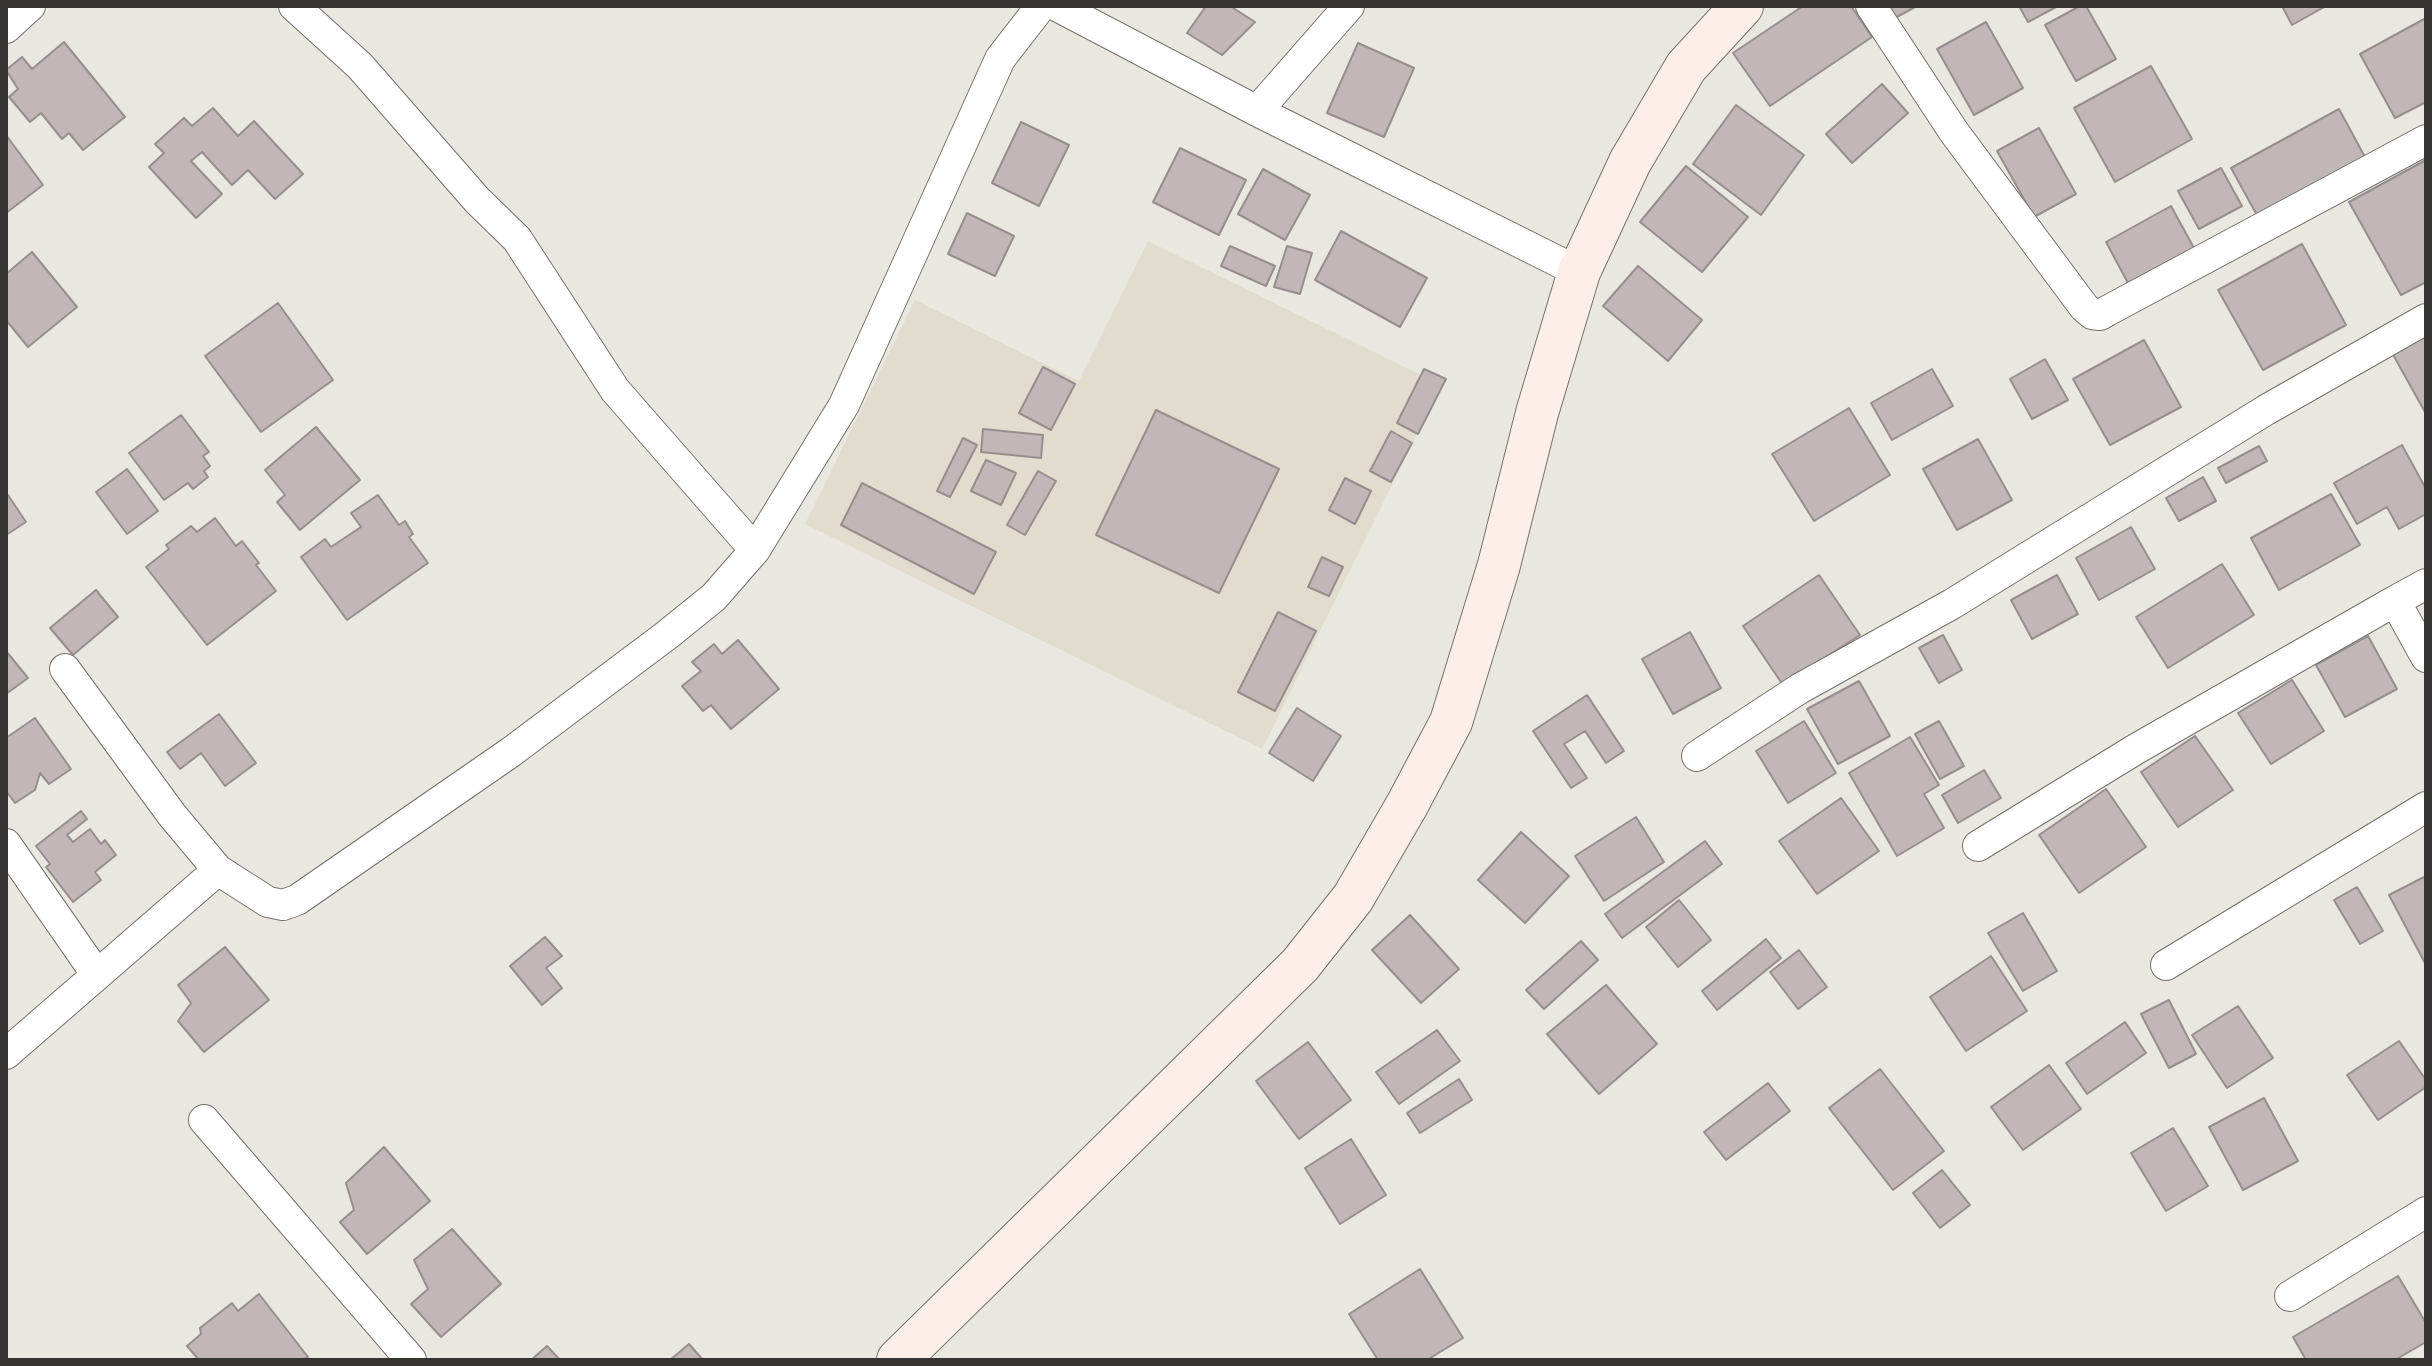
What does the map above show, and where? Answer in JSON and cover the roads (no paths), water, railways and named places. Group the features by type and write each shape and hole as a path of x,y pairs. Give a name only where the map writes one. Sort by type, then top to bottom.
{"street":[{"path":"6,28 30,6"},
{"path":"294,6 360,66 477,200 517,239 615,390 755,550"},
{"path":"65,669 172,815 218,870 268,902 283,905 297,900 511,752 667,635 714,597 755,550 844,405 1000,59 1041,6"},
{"path":"1057,6 1257,111 1579,272"},
{"path":"1257,111 1349,6"},
{"path":"898,1360 1300,965 1353,898 1451,722 1499,565 1537,413 1579,272 1630,162 1686,67 1742,6"},
{"path":"1871,6 1954,132 2092,314 2100,315 2426,140"},
{"path":"1697,756 1799,689 1952,604 2266,410 2426,319"},
{"path":"1978,846 2136,749 2426,584"},
{"path":"2395,601 2426,657"},
{"path":"2166,965 2426,807"},
{"path":"6,844 97,975"},
{"path":"6,1054 218,870"},
{"path":"204,1120 411,1360"},
{"path":"2290,1296 2426,1212"}]}
